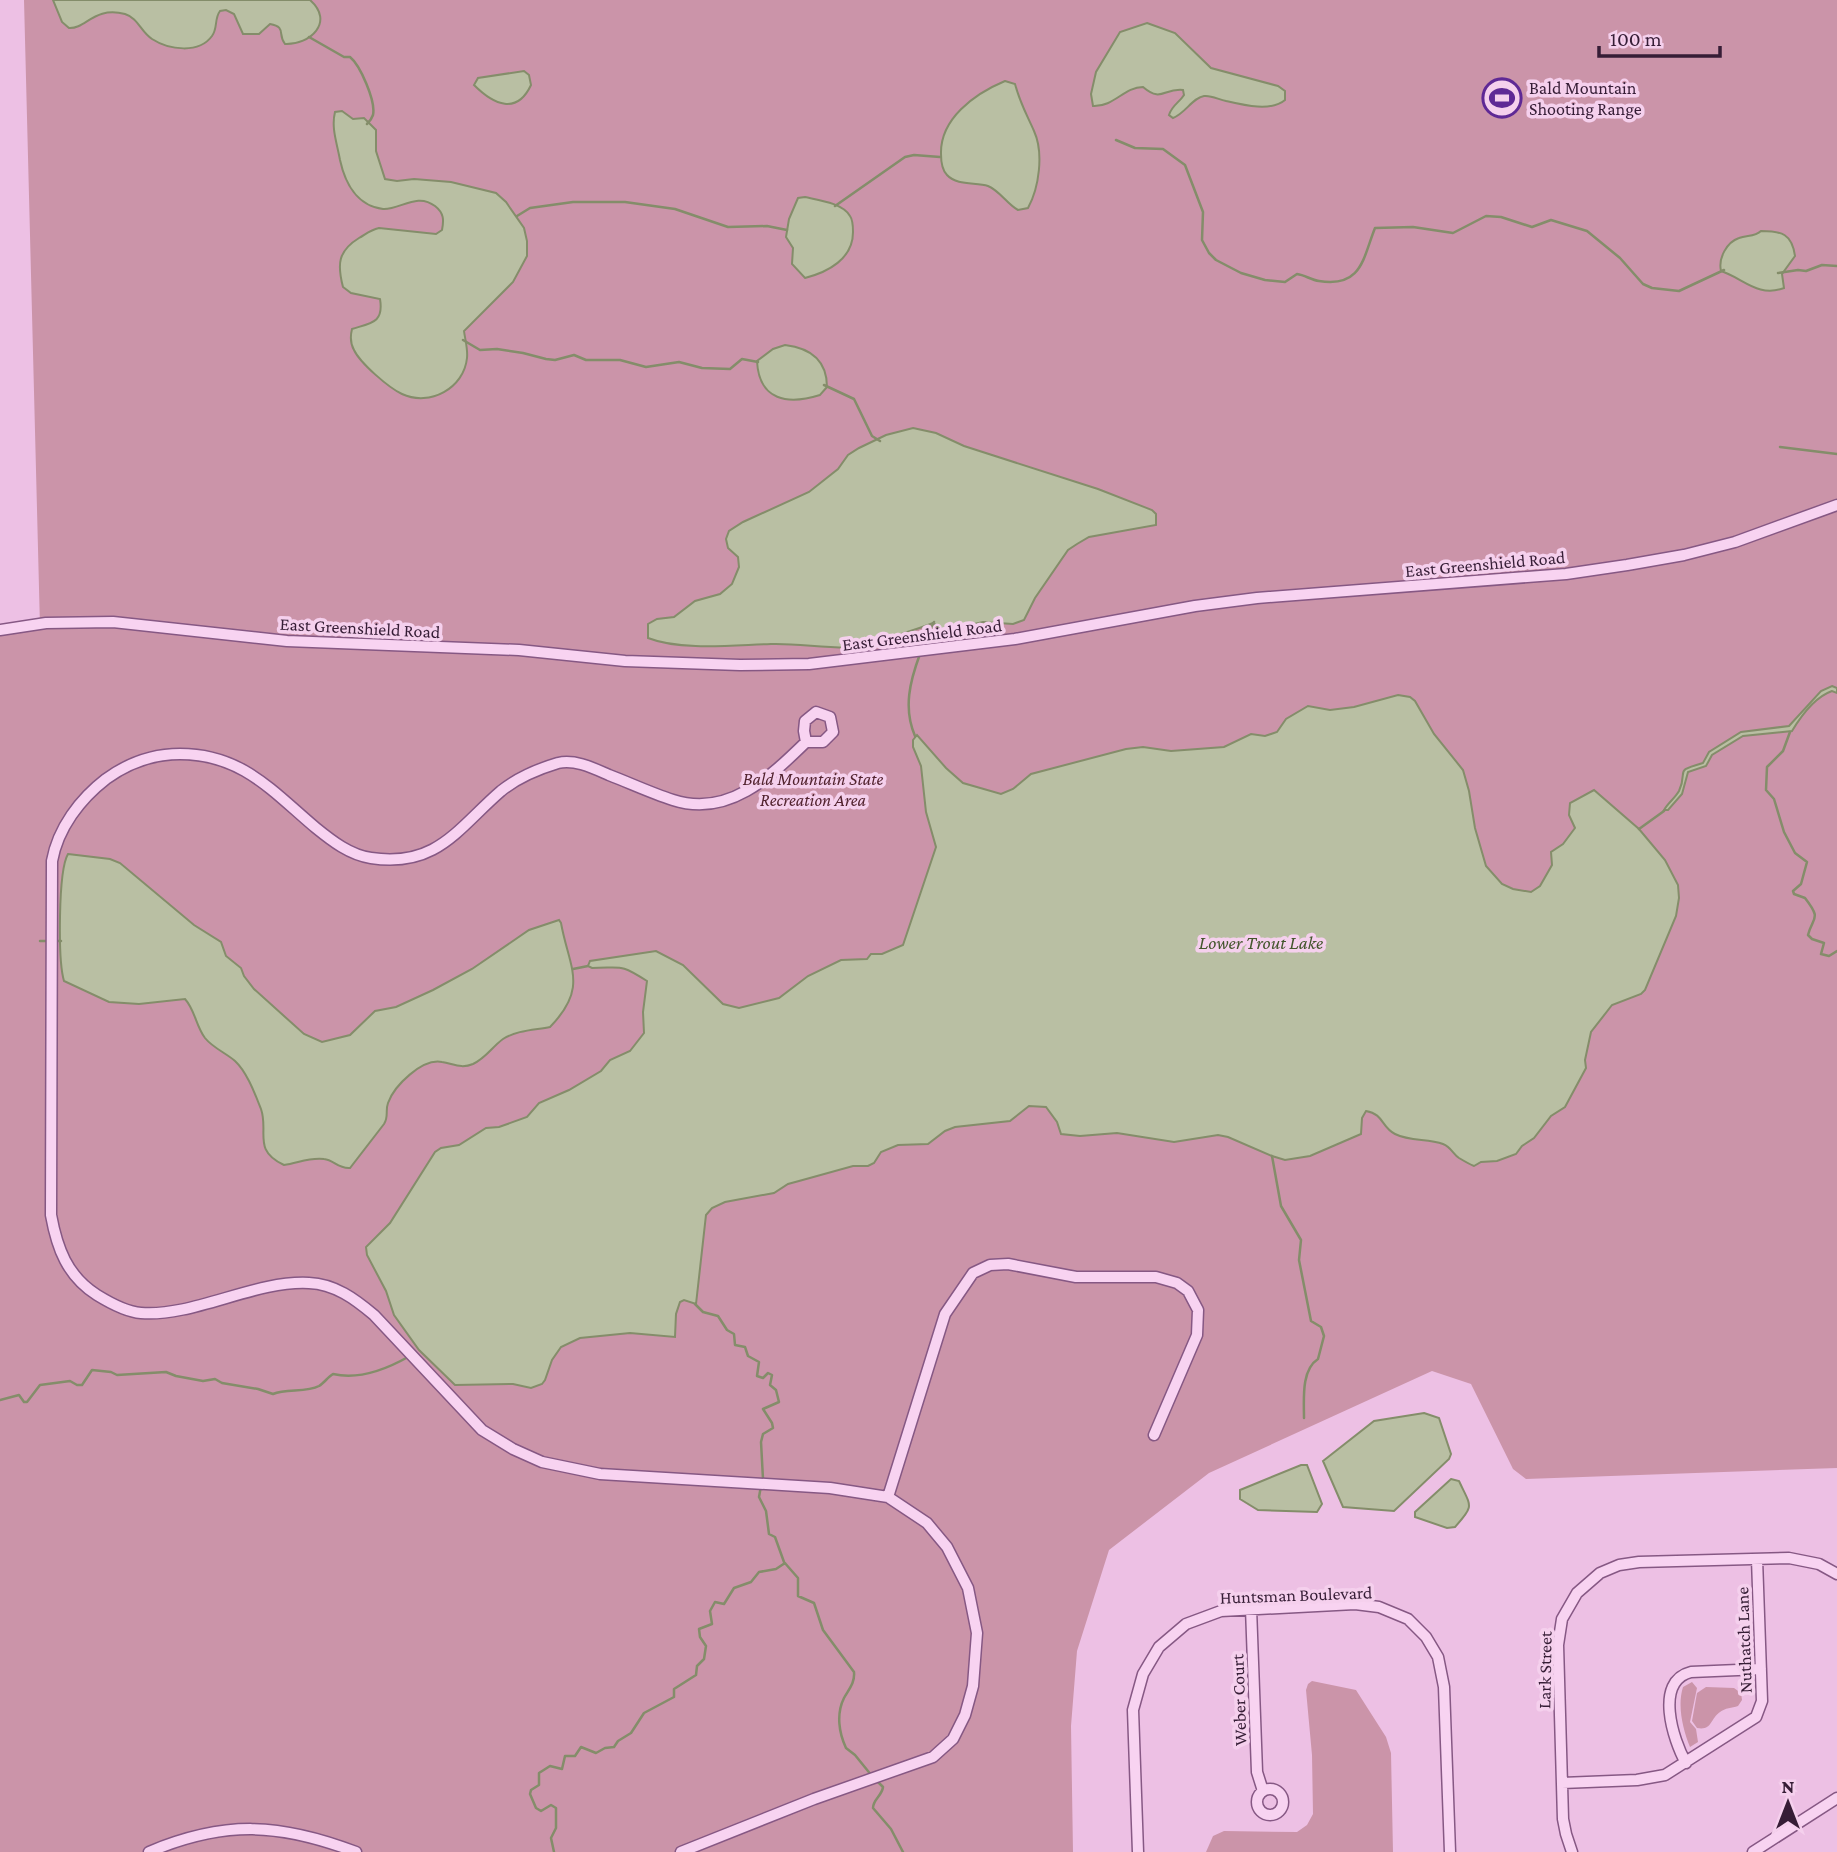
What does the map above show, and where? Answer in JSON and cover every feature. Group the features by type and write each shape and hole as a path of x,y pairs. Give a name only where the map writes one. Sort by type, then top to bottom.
{"street":[{"name":"East Greenshield Road","path":"0,630 46,623 113,622 287,641 519,650 625,661 740,665 809,664 1015,639 1184,608 1257,598 1566,574 1627,565 1735,542 1837,505"},
{"path":"681,1852 814,1799 933,1757 953,1739 965,1715 973,1686 977,1633 968,1588 947,1547 927,1523 888,1497 830,1488 600,1474 542,1462 513,1449 482,1430 374,1315 334,1288 310,1283 282,1284 168,1311 140,1313 111,1304 90,1290 70,1270 57,1246 51,1215 52,861 59,834 94,788 115,772 142,759 170,754 198,754 239,766 344,849 368,858 392,860 418,856 440,847 502,790 522,777 561,762 585,765 676,801 712,803 734,797 768,779 806,742"},
{"path":"888,1497 945,1314 973,1273 990,1265 1008,1264 1076,1277 1156,1277 1177,1283 1188,1292 1198,1310 1197,1335 1154,1435"},
{"name":"Nuthatch Lane","path":"1562,1783 1647,1780 1665,1775 1756,1717 1762,1707 1757,1559"},
{"name":"Lark Street","path":"1572,1852 1564,1826 1558,1637 1562,1619 1577,1592 1600,1573 1629,1563 1801,1559 1836,1573"},
{"name":"Huntsman Boulevard","path":"1138,1852 1133,1710 1143,1674 1159,1647 1186,1624 1221,1611 1355,1604 1379,1606 1408,1619 1426,1637 1438,1657 1444,1679 1450,1852"},
{"name":"Weber Court","path":"1251,1608 1257,1772 1263,1791"},
{"path":"1686,1763 1672,1728 1670,1693 1675,1681 1691,1672 1761,1669"},
{"path":"1760,1850 1837,1798"},
{"path":"149,1852 191,1837 227,1829 258,1828 317,1837 356,1852"}],"green space":[{"name":"Bald Mountain State Recreation Area","path":"24,0 1837,0 1837,1468 1526,1479 1513,1469 1471,1384 1432,1371 1209,1473 1109,1550 1077,1651 1071,1726 1073,1852 0,1852 0,635 40,627"},
{"path":"1312,1681 1356,1690 1386,1737 1391,1753 1393,1852 1206,1852 1213,1836 1224,1831 1297,1832 1307,1825 1313,1814 1312,1755 1306,1690"},
{"path":"1692,1682 1697,1688 1690,1722 1696,1729 1698,1742 1690,1747 1683,1726 1681,1702 1683,1687"},
{"path":"1706,1687 1734,1688 1741,1693 1742,1700 1738,1706 1720,1712 1706,1728 1697,1728 1692,1721 1697,1693"}],"water":[{"path":"53,0 310,0 317,8 320,24 316,31 303,41 285,44 280,29 275,25 270,24 259,34 243,34 234,14 226,10 220,11 214,33 206,42 192,48 175,48 152,39 125,14 114,12 98,15 81,25 69,28 62,22"},
{"path":"1147,23 1175,33 1211,68 1278,86 1285,91 1285,100 1272,106 1257,106 1204,96 1173,118 1169,115 1184,95 1183,90 1154,94 1143,87 1130,90 1107,103 1093,106 1091,94 1096,72 1120,32"},
{"path":"524,71 529,75 531,85 519,100 512,103 497,102 474,85 478,78"},
{"path":"1005,81 1015,84 1039,150 1039,170 1032,200 1028,208 1018,210 988,186 951,178 944,171 941,160 942,141 946,130 961,109 993,86"},
{"path":"342,111 353,119 364,118 376,130 376,151 385,179 451,182 496,193 506,202 524,228 527,256 513,282 464,331 467,358 460,378 444,392 434,396 424,398 402,394 362,362 351,342 352,329 375,321 380,313 380,299 351,293 343,287 340,265 347,248 371,231 379,228 436,234 442,230 443,217 435,206 428,202 415,201 383,209 359,198 345,177 336,142 335,112"},
{"path":"805,197 842,208 851,218 853,232 849,250 838,263 805,278 792,264 793,248 786,237 789,219 798,198"},
{"path":"1761,231 1785,235 1794,249 1795,256 1782,274 1784,288 1766,291 1758,289 1721,271 1722,256 1731,243"},
{"path":"785,345 809,352 820,363 824,369 827,387 820,395 797,400 787,399 777,397 763,385 757,361 773,349"},
{"path":"913,428 936,433 964,446 1098,489 1152,510 1156,514 1156,525 1089,537 1068,550 1035,598 1024,620 1013,624 983,622 944,631 933,623 867,646 850,648 782,644 692,646 648,638 648,624 657,619 674,617 695,601 720,594 732,584 739,567 738,557 728,548 726,539 729,531 809,492 859,448 886,435"},
{"path":"1832,686 1837,688 1837,693 1832,691 1814,702 1792,731 1743,736 1712,755 1706,766 1688,772 1682,794 1668,810 1664,810 1679,791 1684,770 1703,763 1709,752 1741,732 1789,726 1821,691"},
{"name":"Lower Trout Lake","path":"1398,695 1410,697 1415,701 1434,734 1463,770 1486,866 1502,884 1531,892 1540,886 1552,865 1551,852 1563,844 1575,828 1569,815 1570,803 1594,790 1639,829 1665,860 1678,885 1676,916 1645,990 1612,1005 1591,1032 1586,1068 1565,1107 1551,1116 1534,1138 1516,1154 1474,1166 1459,1158 1443,1144 1395,1134 1376,1115 1366,1111 1362,1118 1361,1134 1310,1156 1285,1160 1218,1135 1174,1142 1117,1133 1080,1136 1061,1134 1057,1122 1046,1107 1029,1106 1010,1121 955,1127 928,1144 898,1145 881,1152 874,1163 868,1166 853,1166 788,1184 774,1193 725,1202 712,1208 706,1215 696,1304 684,1300 680,1302 676,1314 675,1337 630,1333 580,1338 561,1347 552,1360 545,1380 531,1388 513,1384 455,1385 419,1350 394,1315 386,1291 367,1255 366,1247 390,1223 435,1152 441,1148 459,1145 486,1128 499,1127 527,1117 539,1103 569,1090 601,1071 610,1060 630,1051 644,1033 643,1012 647,981 620,968 592,968 588,966 590,961 656,951 683,965 723,1004 739,1008 779,998 808,976 841,960 867,959 871,954 882,954 903,945 936,847 926,812 921,766 913,747 913,740 917,735 963,783 1001,794 1013,789 1031,774 1126,749 1143,747 1171,751 1224,747 1251,734 1265,736 1277,732 1286,719 1308,706 1330,710 1354,707"},
{"path":"68,854 110,859 120,863 194,925 221,942 226,956 241,968 254,989 304,1034 322,1042 350,1035 375,1011 396,1007 433,990 472,969 529,930 559,920 571,965 573,988 562,1013 550,1027 508,1036 473,1064 461,1066 434,1062 410,1075 391,1096 384,1124 350,1168 319,1159 284,1165 274,1159 265,1147 261,1109 247,1077 235,1061 205,1038 185,999 139,1004 109,1002 64,981 60,916 62,878"},
{"path":"1424,1413 1439,1418 1451,1454 1449,1459 1394,1511 1343,1507 1323,1461 1374,1421"},
{"path":"1307,1465 1322,1504 1317,1512 1258,1510 1240,1499 1240,1490"},
{"path":"1451,1479 1459,1481 1469,1506 1455,1527 1447,1528 1415,1517 1415,1512"}],"waterway":[{"path":"309,37 344,57 350,57 358,67 370,93 373,109 373,116 367,124"},
{"path":"1116,140 1135,148 1163,149 1185,165 1203,212 1202,240 1209,253 1216,260 1241,273 1265,280 1285,282 1297,274 1319,281 1344,280 1359,268 1375,228 1413,227 1453,233 1486,216 1501,217 1532,227 1551,220 1587,231 1620,258 1643,284 1652,288 1679,291 1724,270"},
{"path":"835,206 905,157 940,157"},
{"path":"517,216 530,208 573,202 625,202 675,209 728,227 767,226 787,230"},
{"path":"1778,273 1806,271 1822,265 1837,266"},
{"path":"463,340 480,350 497,349 555,360 574,355 586,360 620,360 646,367 679,362 702,368 730,369 742,359 758,362"},
{"path":"824,385 854,399 872,436 880,441"},
{"path":"1780,447 1837,454"},
{"path":"922,648 934,622"},
{"path":"915,736 909,715 909,695 920,654"},
{"path":"1790,732 1783,751 1767,767 1766,790 1774,799 1784,832 1795,853 1807,862 1801,884 1793,891 1805,898 1815,914 1808,935 1824,943 1821,954 1829,956 1837,951"},
{"path":"1639,829 1664,811"},
{"path":"40,941 61,941"},
{"path":"573,969 588,966"},
{"path":"1272,1156 1281,1206 1301,1240 1299,1260 1311,1321 1321,1327 1324,1336 1318,1359 1306,1377 1304,1418"},
{"path":"695,1304 703,1312 718,1316 727,1330 734,1334 735,1345 745,1347 748,1356 759,1362 757,1376 763,1378 768,1373 772,1375 770,1385 776,1390 779,1402 763,1409 773,1428 763,1434 761,1442 763,1479"},
{"path":"0,1400 19,1395 27,1402 40,1385 70,1381 82,1385 92,1370 117,1375 166,1372 203,1381 215,1379 222,1383 273,1394 314,1388 333,1374 352,1376 372,1373 408,1357"},
{"path":"761,1486 759,1497 766,1511 769,1534 775,1537 784,1562 798,1578 798,1596 814,1603 823,1630 854,1672 853,1683 840,1710 840,1730 846,1748 872,1776"},
{"path":"554,1852 551,1838 556,1828 556,1808 551,1805 541,1811 536,1808 530,1794 531,1790 539,1785 539,1773 550,1766 562,1769 565,1756 575,1756 581,1747 596,1753 614,1747 631,1733 644,1713 674,1697 674,1689 696,1675 697,1666 704,1659 706,1646 700,1637 699,1629 712,1624 710,1611 715,1602 724,1604 734,1588 751,1582 759,1572 776,1569 785,1563"},
{"path":"877,1781 883,1787 873,1808 891,1829 903,1852"}],"place":[{"name":"Bald Mountain Shooting Range","path":"1502,98"}]}
